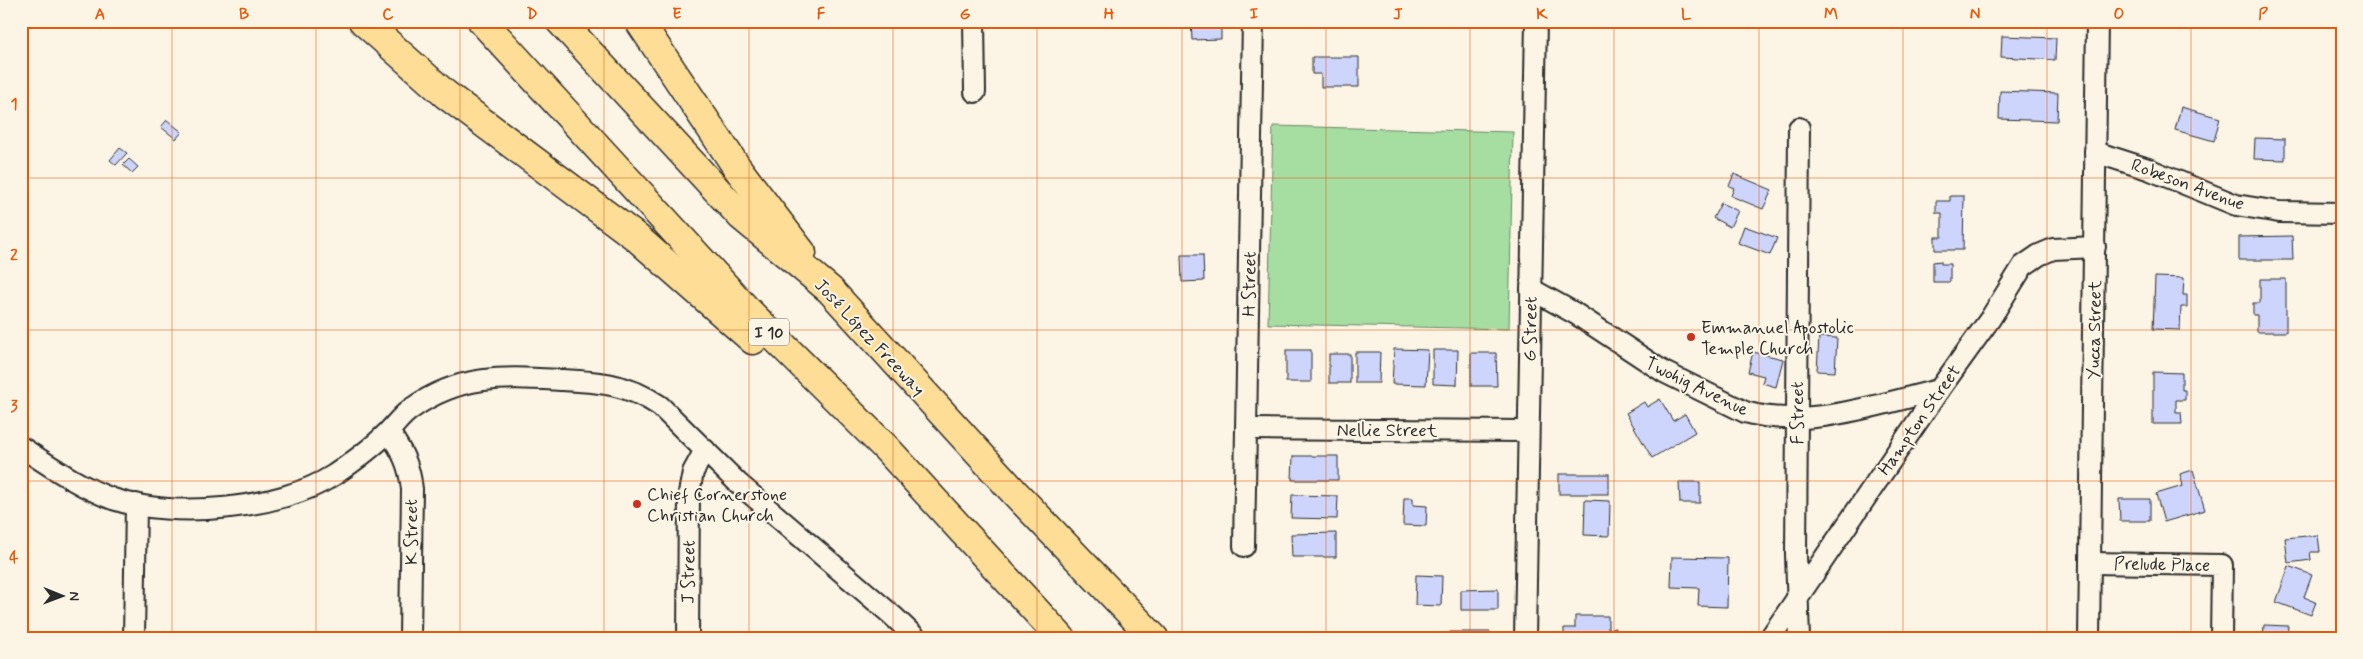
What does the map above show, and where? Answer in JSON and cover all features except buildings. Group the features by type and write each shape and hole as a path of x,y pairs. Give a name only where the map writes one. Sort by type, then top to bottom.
{"highway":[{"path":"363,21 445,94 636,237 780,365 870,432"},
{"name":"I 10","path":"482,21 746,309 870,432 1061,638"},
{"name":"José López Freeway","path":"560,21 741,216 830,290 1015,493 1154,638"},
{"path":"639,21 738,169 830,290"}],"street":[{"path":"974,21 975,92"},
{"name":"H Street","path":"1244,546 1253,21"},
{"name":"G Street","path":"1525,638 1536,21"},
{"name":"Yucca Street","path":"2090,638 2097,21"},
{"name":"F Street","path":"1799,128 1797,419 1799,638"},
{"name":"Robeson Avenue","path":"2095,152 2148,169 2236,205 2279,212 2342,213"},
{"name":"Hampton Street","path":"1770,638 1939,390 1990,319 2023,266 2039,255 2053,249 2095,247"},
{"name":"Twohig Avenue","path":"1531,288 1576,314 1664,372 1757,416 1797,419 1864,408 1939,390"},
{"path":"21,447 60,472 113,498 136,504 202,509 248,506 305,489 331,477 364,455 410,409 449,388 473,381 500,377 602,382 624,387 645,396 660,406 738,483 916,638"},
{"name":"Nellie Street","path":"1246,429 1528,431"},
{"name":"K Street","path":"389,432 403,452 410,468 410,638"},
{"name":"J Street","path":"688,638 689,493 692,472 705,450"},
{"path":"134,638 136,504"},
{"name":"Prelude Place","path":"2090,563 2222,565 2221,638"}],"green space":[{"path":"1273,126 1513,132 1509,329 1268,324"}],"place":[{"name":"Emmanuel Apostolic Temple Church","path":"1691,337"},
{"name":"Chief Cornerstone Christian Church","path":"637,504"}]}
